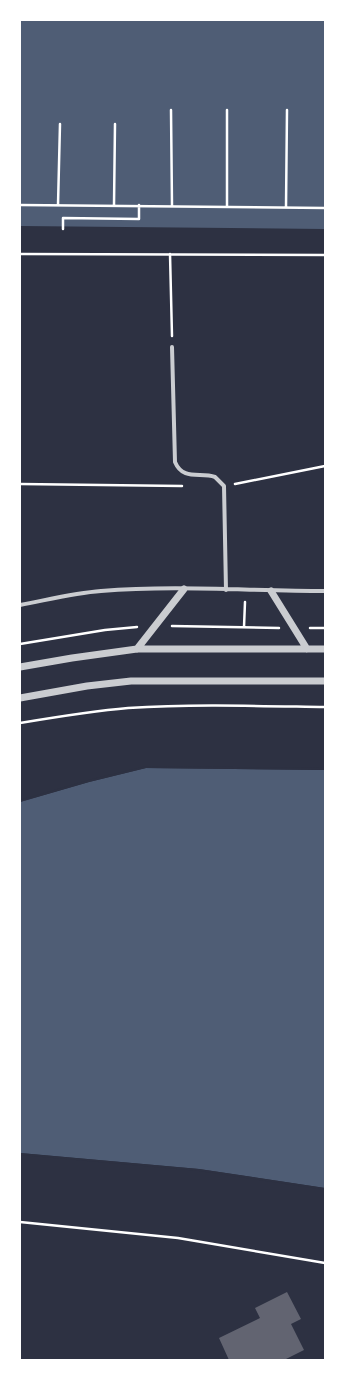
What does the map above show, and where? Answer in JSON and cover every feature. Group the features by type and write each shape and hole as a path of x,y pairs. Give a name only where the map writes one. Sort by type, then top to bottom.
{"street":[{"path":"172,346 175,462 177,467 185,474 215,477 224,486 226,590"},
{"path":"137,649 184,589"},
{"path":"20,605 100,591 184,589 325,591"},
{"path":"271,591 307,649"},
{"path":"20,667 137,649 325,649"},
{"path":"20,698 87,686 131,682 325,681"}],"path":[{"path":"171,110 172,206"},
{"path":"227,206 228,110"},
{"path":"286,207 287,110"},
{"path":"58,205 60,124"},
{"path":"114,205 115,124"},
{"path":"20,205 325,208"},
{"path":"63,229 63,218 139,219 139,205"},
{"path":"20,254 325,255"},
{"path":"170,254 172,346"},
{"path":"244,627 245,591"},
{"path":"20,644 105,630 155,626 325,628"},
{"path":"20,723 86,712 129,708 172,706 325,707"},
{"path":"20,1222 178,1238 325,1263"}],"water":[{"path":"20,20 325,20 325,229 20,226"},
{"path":"146,768 325,770 325,1188 199,1169 20,1153 20,802 89,782"}],"pier":[{"path":"146,766 325,768 325,770 146,768 89,782 20,802 20,800 88,780"},
{"path":"20,1153 199,1169 325,1188 325,1190 199,1171 20,1155"}],"building":[{"path":"287,1292 301,1319 291,1324 304,1350 284,1360 229,1360 219,1338 260,1318 255,1308"}]}
